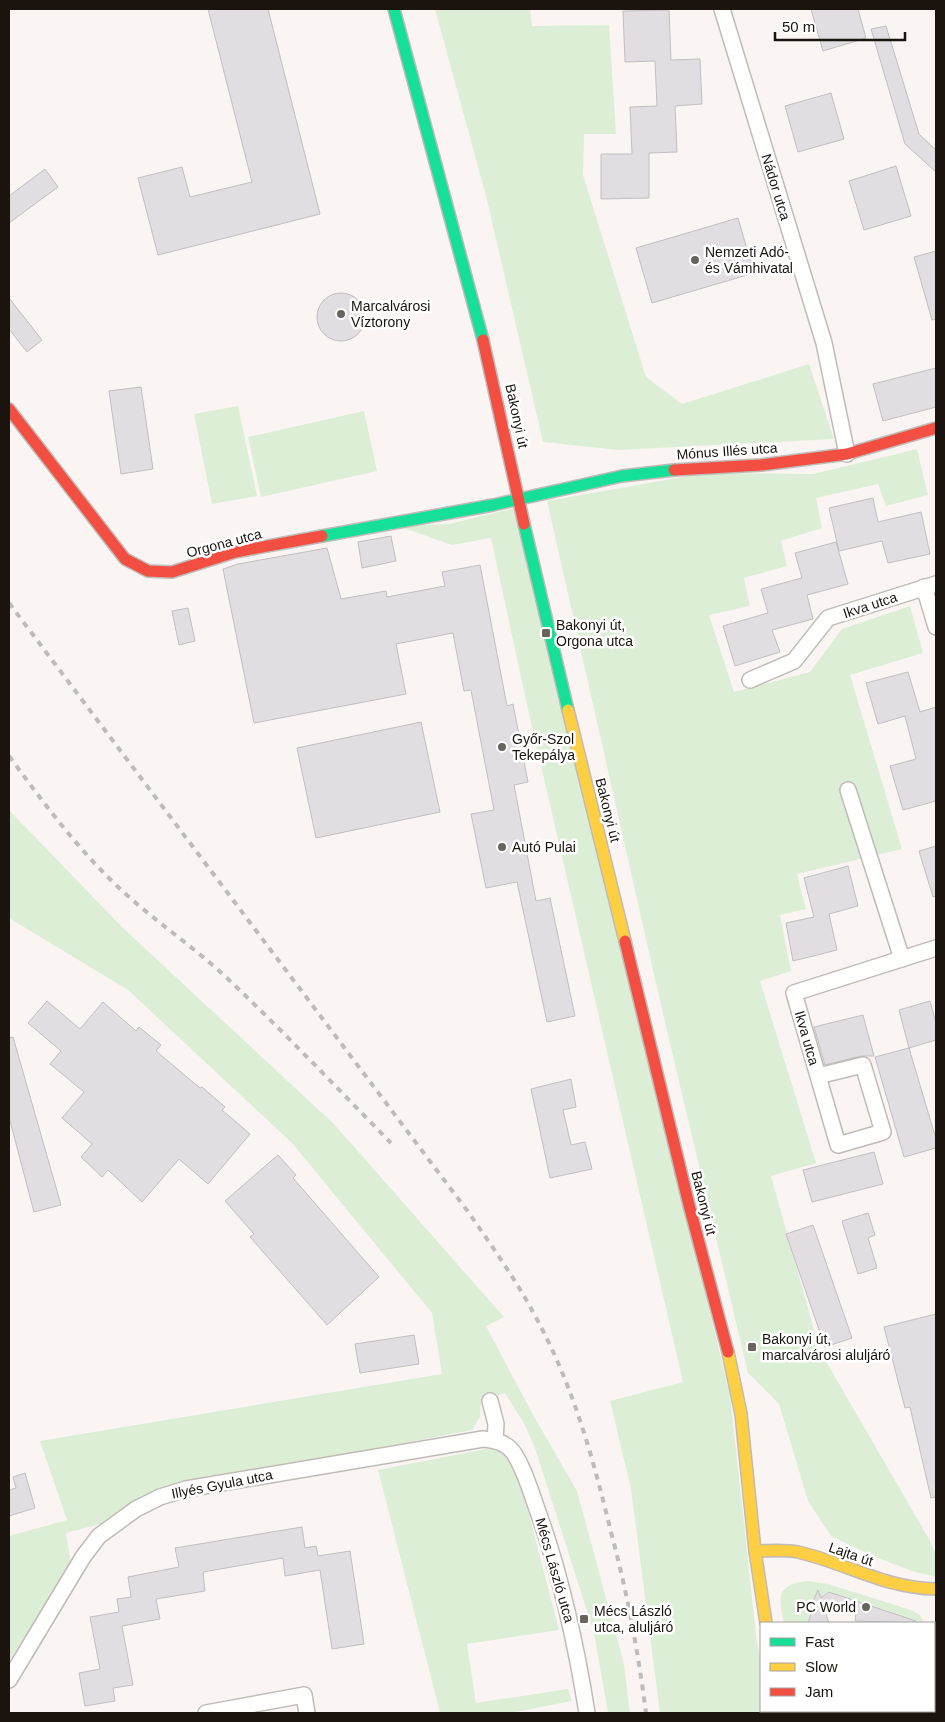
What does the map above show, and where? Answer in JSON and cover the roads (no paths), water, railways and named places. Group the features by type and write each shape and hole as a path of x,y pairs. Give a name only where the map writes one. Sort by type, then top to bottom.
{"main road":[{"name":"Bakonyi út","path":"394,9 469,283 495,387 518,499 684,1186 730,1359 740,1414 755,1551 766,1622"},
{"name":"Orgona utca","path":"9,409 125,559 148,571 172,572 235,552 518,499"},
{"name":"Mónus Illés utca","path":"518,499 622,476 679,469 761,465 846,454 935,432"},
{"name":"Lajta út","path":"755,1551 799,1552 889,1583 917,1590 936,1590"}],"street":[{"name":"Nádor utca","path":"722,9 824,343 846,454"},
{"name":"Ikva utca","path":"750,680 794,661 828,618 930,586 936,627"},
{"path":"848,790 902,959"},
{"name":"Ikva utca","path":"818,1076 863,1065 883,1132 838,1145 818,1076 794,993 936,948"},
{"path":"490,1401 496,1424 495,1440"},
{"name":"Illyés Gyula utca","path":"9,1680 83,1557 99,1536 136,1509 160,1497 186,1489 468,1441 495,1440"},
{"name":"Mécs László utca","path":"495,1440 507,1446 515,1455 546,1533 568,1613 587,1713"},
{"path":"206,1713 304,1695 307,1713"}],"railway":[{"path":"9,603 469,1213 526,1299 547,1338 580,1419 617,1554 636,1644 646,1713"},
{"path":"9,756 60,824 103,872 131,899 228,979 391,1143"}],"place":[{"name":"Nemzeti Adó- és Vámhivatal","path":"695,260"},
{"name":"Marcalvárosi Víztorony","path":"341,314"},
{"name":"Bakonyi út, Orgona utca","path":"546,633"},
{"name":"Győr-Szol Tekepálya","path":"502,747"},
{"name":"Autó Pulai","path":"502,847"},
{"name":"Bakonyi út, marcalvárosi aluljáró","path":"752,1347"},
{"name":"PC World","path":"866,1607"},
{"name":"Mécs László utca, aluljáró","path":"584,1619"}]}
